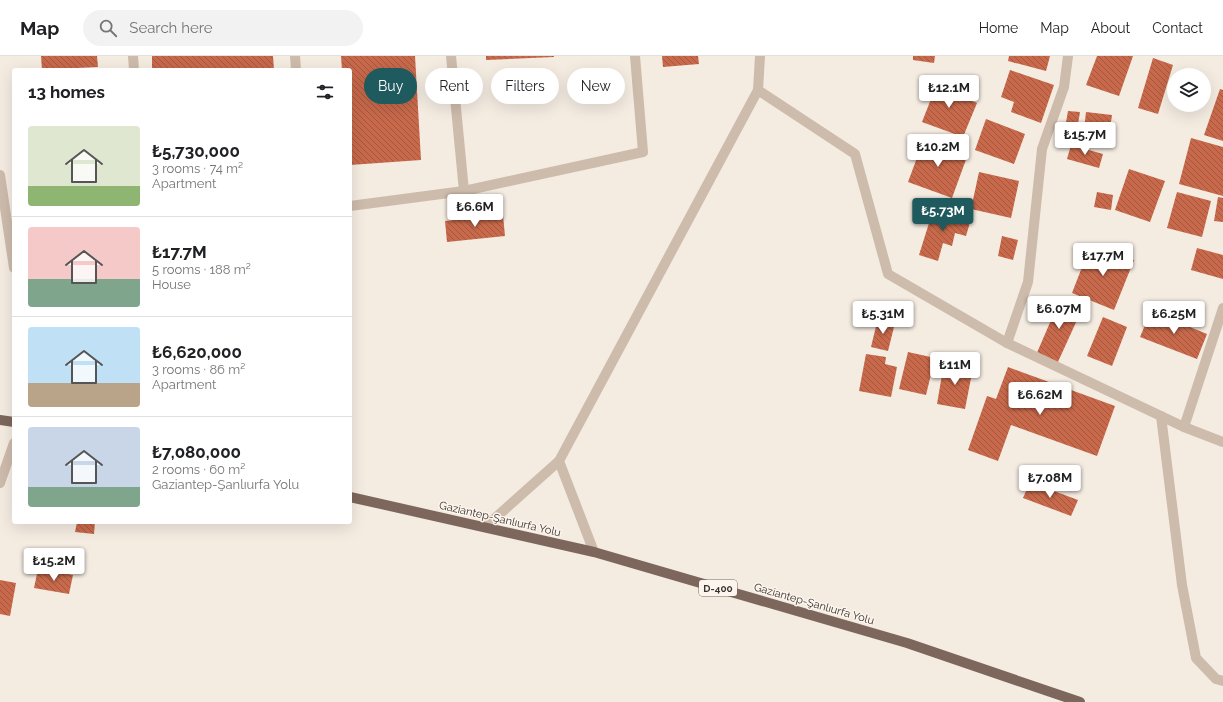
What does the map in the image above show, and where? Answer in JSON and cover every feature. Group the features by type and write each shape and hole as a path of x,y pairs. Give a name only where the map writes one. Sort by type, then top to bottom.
{"main road":[{"path":"0,420 12,422"},
{"name":"Gaziantep-Şanlıurfa Yolu","path":"352,497 594,552 906,643 1080,702"}],"street":[{"path":"133,56 134,68"},
{"path":"296,56 296,68"},
{"path":"451,56 464,192"},
{"path":"352,206 464,192 643,152 635,56"},
{"path":"485,527 559,461 758,90 760,56"},
{"path":"1007,343 1028,282 1042,149 1064,87 1068,56"},
{"path":"758,90 855,154 888,274 1007,343 1184,427 1223,442"},
{"path":"0,175 12,255"},
{"path":"1184,427 1223,308"},
{"path":"1161,416 1182,586 1196,658 1216,678 1223,681"},
{"path":"0,483 12,449"},
{"path":"559,461 594,552"}],"building":[{"path":"41,56 97,56 98,67 42,68"},
{"path":"152,56 273,56 274,68 152,68"},
{"path":"341,56 415,56 416,68 364,68 364,104 417,104 417,91 421,160 352,165 352,68 342,68"},
{"path":"486,56 554,56 554,57 486,60"},
{"path":"662,56 698,56 699,64 663,67"},
{"path":"913,56 935,56 934,63 913,60"},
{"path":"1009,56 1050,56 1046,71 1008,61"},
{"path":"1097,56 1133,56 1119,96 1086,85"},
{"path":"1153,58 1173,65 1172,68 1167,68 1167,85 1158,114 1138,108"},
{"path":"1010,70 1054,85 1041,123 1011,112 1014,102 1001,97"},
{"path":"940,76 954,81 950,92 977,103 963,137 922,122"},
{"path":"1220,89 1223,90 1223,141 1204,135"},
{"path":"1068,111 1080,112 1075,142 1063,140"},
{"path":"1086,112 1112,115 1108,142 1083,139"},
{"path":"986,119 1025,134 1014,164 975,150"},
{"path":"1191,138 1223,147 1223,196 1179,184"},
{"path":"924,139 968,154 952,198 908,182"},
{"path":"1071,145 1103,154 1099,168 1067,159"},
{"path":"1129,169 1165,181 1150,222 1115,210"},
{"path":"979,172 1019,181 1011,218 971,209"},
{"path":"1097,192 1113,195 1111,210 1094,207"},
{"path":"1177,192 1211,201 1202,237 1167,228"},
{"path":"1218,197 1223,198 1223,222 1214,221"},
{"path":"934,207 971,219 966,236 955,233 952,246 943,243 938,261 919,255"},
{"path":"503,215 505,236 447,242 445,221"},
{"path":"1002,236 1018,240 1013,260 998,256"},
{"path":"1091,244 1134,260 1114,310 1072,293"},
{"path":"1197,248 1223,255 1223,279 1191,270"},
{"path":"1061,297 1083,307 1057,364 1036,355"},
{"path":"1151,311 1207,334 1197,359 1140,337"},
{"path":"1103,317 1127,327 1112,366 1087,356"},
{"path":"878,318 895,323 888,351 871,347"},
{"path":"908,352 935,358 926,395 899,389"},
{"path":"866,354 886,357 885,364 897,367 891,397 859,391"},
{"path":"944,363 973,368 965,409 937,404"},
{"path":"1008,367 1115,406 1097,456 1011,425 998,461 968,450 987,396 996,399"},
{"path":"1030,482 1078,500 1071,516 1023,498"},
{"path":"77,524 95,524 94,534 75,532"},
{"path":"38,569 73,575 69,594 34,588"},
{"path":"0,580 16,583 10,616 0,614"}]}
